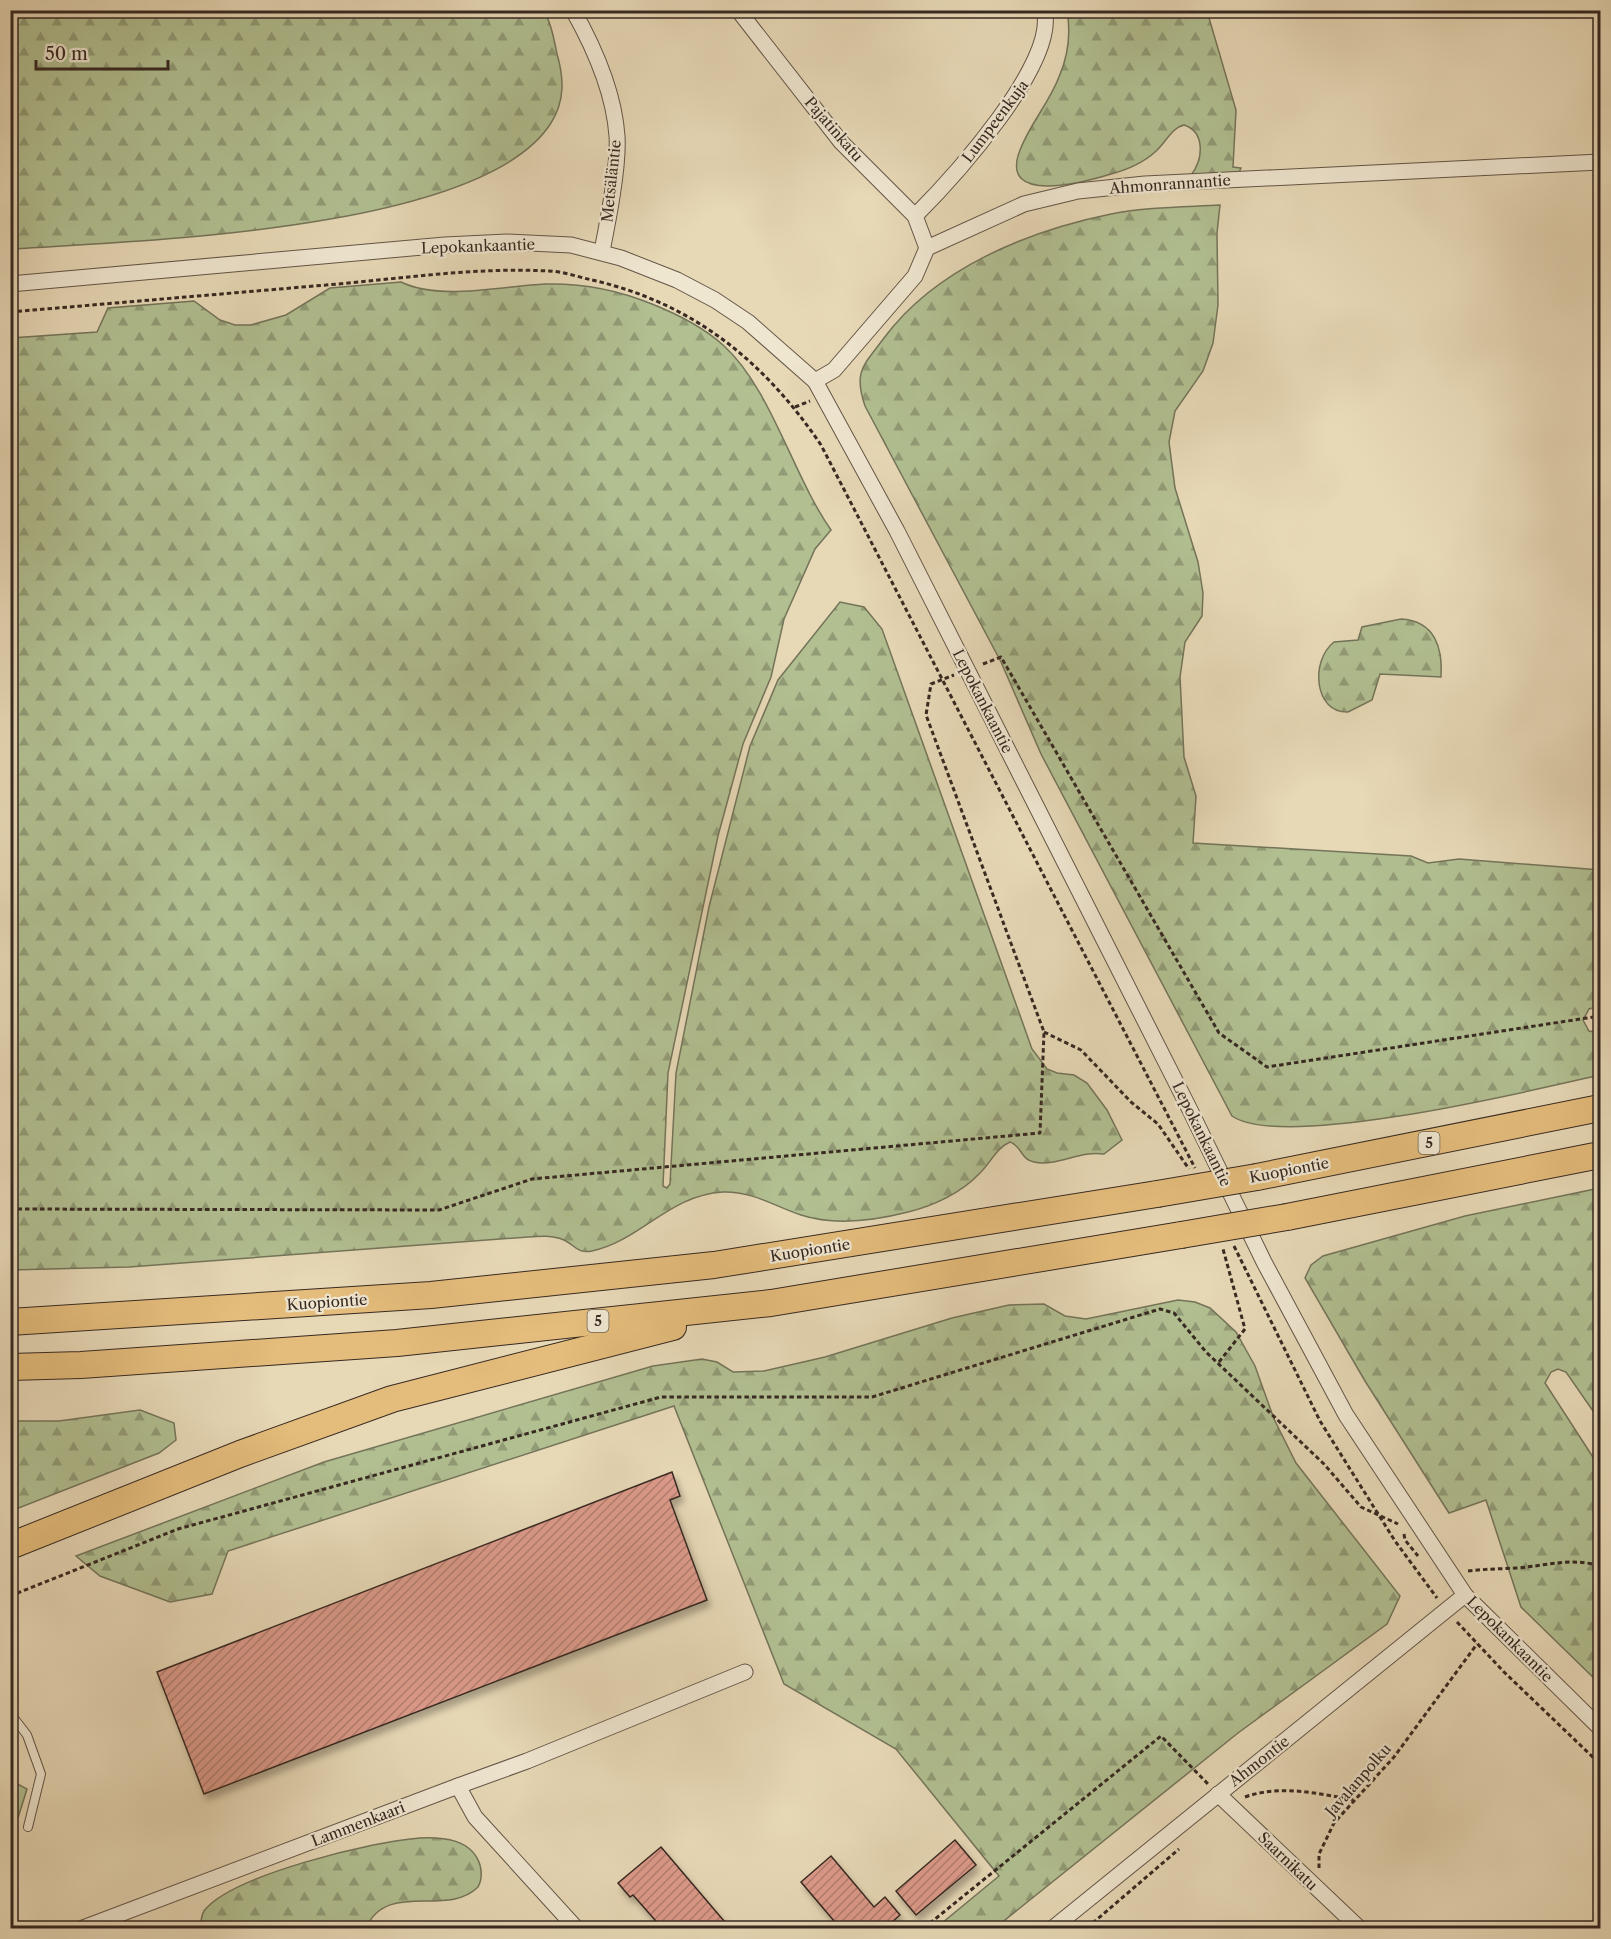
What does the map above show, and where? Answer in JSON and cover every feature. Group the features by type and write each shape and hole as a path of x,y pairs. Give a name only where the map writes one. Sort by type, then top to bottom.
{"highway":[{"name":"Kuopiontie","path":"10,1320 52,1321 431,1295 714,1265 1257,1177 1600,1108"},
{"name":"5","path":"10,1367 81,1365 397,1343 771,1303 1287,1217 1600,1155"},
{"path":"10,1546 250,1450 392,1399 771,1303"}],"street":[{"name":"Metsäläntie","path":"573,10 604,75 613,106 617,138 603,251"},
{"name":"Pajatinkatu","path":"738,10 841,142 915,216 927,248"},
{"name":"Lumpeenkuja","path":"915,216 949,182 1030,74 1043,39 1047,18 1044,10"},
{"name":"Ahmonrannantie","path":"927,248 1024,204 1078,191 1145,184 1600,162"},
{"name":"Lepokankaantie","path":"10,284 445,245 507,242 571,245 603,251 677,280 716,300 748,322 815,381 892,521 1185,1099 1264,1262 1346,1415 1465,1595 1600,1728"},
{"path":"815,381 834,370 915,276 927,248"},
{"name":"Ahmontie","path":"1060,1927 1218,1794 1448,1612 1465,1595"},
{"name":"Lammenkaari","path":"83,1929 527,1761 745,1672"},
{"path":"458,1786 475,1817 576,1929"},
{"name":"Saarnikatu","path":"1218,1794 1359,1929"}],"lane":[{"path":"10,1713 27,1735 41,1774 28,1827"}],"path":[{"path":"10,312 498,271 551,271 617,286 668,304 727,343 762,370 795,407 820,445 944,679 1200,1178"},
{"path":"10,1209 439,1210 532,1179 1040,1133 1044,1032 926,716 931,684 1001,657 1219,1033 1267,1067 1600,1016"},
{"path":"1232,1241 1320,1420 1395,1541 1448,1612 1477,1644 1600,1764"},
{"path":"10,1596 178,1529 661,1397 872,1397 1160,1309 1174,1313 1206,1352 1219,1362"},
{"name":"Javalanpolku","path":"1319,1871 1319,1854 1334,1823 1394,1758 1477,1644"},
{"path":"924,1929 1161,1736 1218,1794"},
{"path":"1230,1805 1264,1790 1307,1792 1356,1800"},
{"path":"1087,1929 1185,1844"}],"green space":[{"path":"11,11 544,11 552,31 561,72 561,98 556,115 551,123 513,159 455,188 382,209 300,224 137,241 11,249"},
{"path":"1067,11 1207,11 1236,110 1233,167 1241,168 1238,174 1191,175 1198,162 1200,147 1196,134 1184,125 1175,129 1159,149 1150,156 1134,166 1117,172 1065,185 1032,184 1021,178 1017,167 1020,150 1055,87 1065,61 1069,36"},
{"path":"1220,205 1217,233 1218,305 1213,343 1203,371 1175,411 1169,442 1175,488 1198,562 1203,593 1202,616 1185,642 1180,677 1184,757 1196,796 1193,843 1411,856 1428,863 1459,859 1600,870 1600,1006 1589,1009 1583,1020 1589,1031 1600,1033 1600,1075 1468,1104 1353,1122 1302,1126 1260,1125 1232,1116 1041,754 1001,662 865,406 860,376 866,362 905,313 957,272 1016,242 1080,221 1138,210"},
{"path":"401,282 417,288 453,292 545,284 587,286 639,299 671,312 707,332 740,363 755,384 817,508 831,530 815,549 784,619 771,677 743,744 718,836 668,1073 663,1186 667,1188 670,1184 676,1073 709,907 750,746 778,680 840,602 864,607 882,629 1032,1049 1047,1069 1074,1075 1087,1083 1107,1110 1122,1140 1104,1154 1086,1154 1043,1163 1030,1161 1017,1146 1010,1142 997,1152 972,1181 946,1198 917,1209 868,1220 841,1221 814,1218 753,1196 723,1192 686,1201 625,1238 609,1246 587,1252 579,1250 560,1238 542,1236 129,1267 11,1270 11,338 97,332 108,308 194,301 220,320 235,325 251,325 286,315 330,288"},
{"path":"1401,619 1422,625 1434,638 1440,656 1441,677 1380,674 1372,700 1348,712 1337,710 1328,704 1319,684 1321,661 1326,651 1334,642 1358,640 1362,627"},
{"path":"1600,1188 1600,1421 1566,1372 1558,1369 1551,1372 1545,1383 1600,1468 1600,1684 1521,1607 1486,1500 1449,1513 1365,1381 1305,1278 1311,1265 1323,1256 1465,1216"},
{"path":"1178,1300 1195,1302 1210,1308 1236,1332 1255,1366 1274,1419 1296,1463 1400,1596 1387,1624 1238,1733 995,1928 936,1928 999,1876 896,1749 784,1684 674,1406 228,1551 212,1594 170,1602 100,1576 76,1556 324,1462 653,1366 702,1359 717,1362 733,1372 764,1371 825,1357 952,1318 1009,1305 1044,1304 1065,1316 1086,1319"},
{"path":"140,1410 174,1423 176,1440 159,1453 11,1511 11,1421 59,1421"},
{"path":"10,1780 27,1789 17,1821 11,1817"},
{"path":"420,1838 456,1841 470,1850 476,1856 481,1868 478,1887 465,1896 450,1900 402,1902 388,1906 376,1914 366,1928 200,1928 204,1911 219,1898 272,1873 339,1853"}],"building":[{"path":"672,1472 680,1496 670,1500 707,1600 204,1794 157,1672"},
{"path":"955,1840 976,1865 916,1915 896,1891"},
{"path":"661,1847 730,1928 662,1928 633,1895 630,1897 618,1883"},
{"path":"831,1856 874,1907 885,1897 900,1915 885,1928 840,1928 801,1882"}]}
